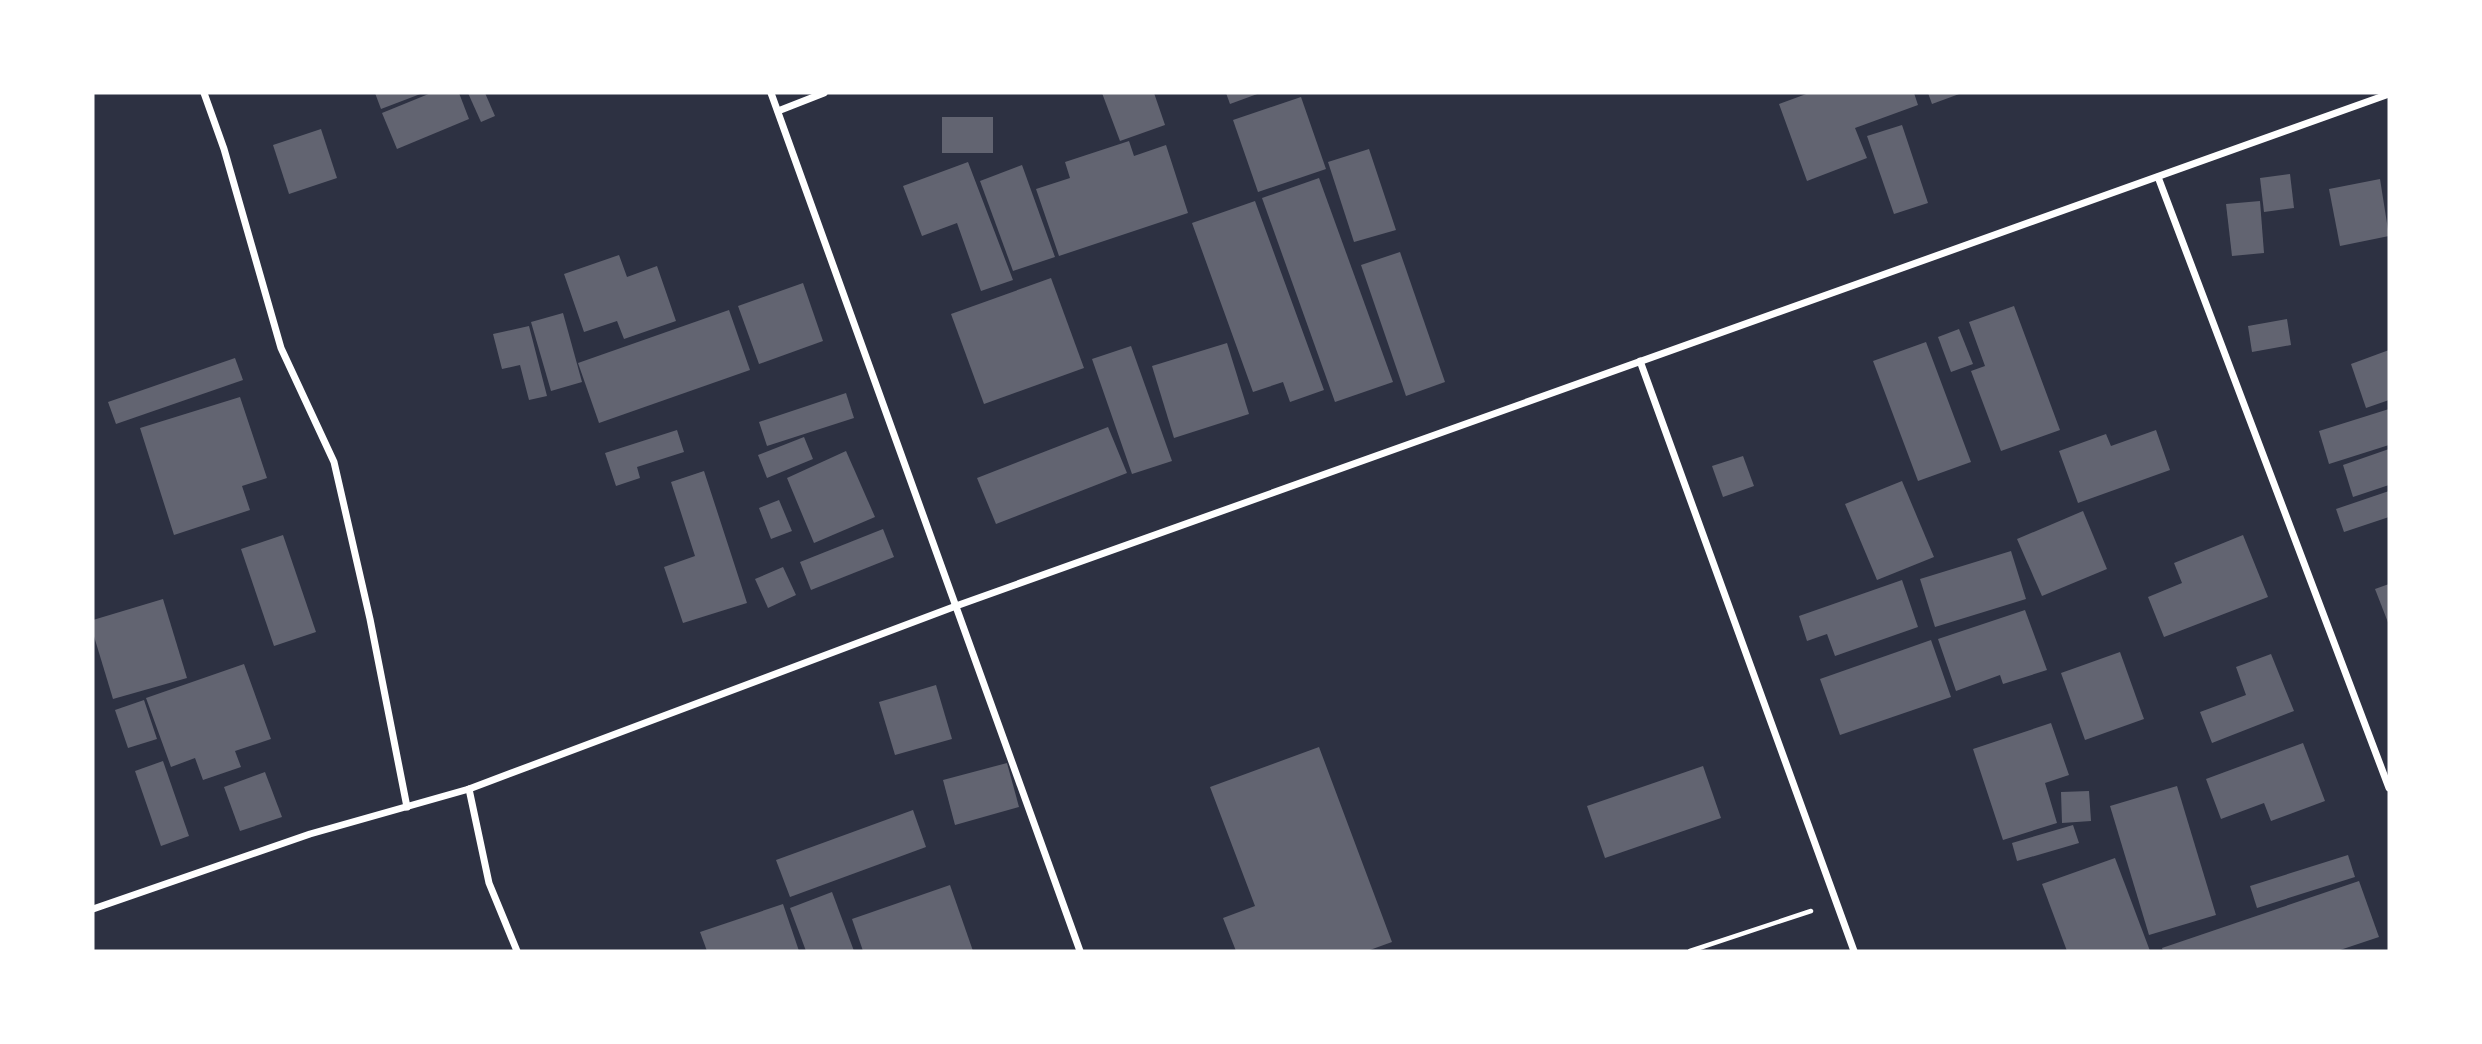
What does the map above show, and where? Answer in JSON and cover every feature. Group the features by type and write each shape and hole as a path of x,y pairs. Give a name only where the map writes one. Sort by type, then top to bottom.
{"street":[{"path":"204,93 224,149 281,348 334,462 370,619 407,807"},
{"path":"771,93 1080,951"},
{"path":"778,111 824,93"},
{"path":"93,909 310,834 469,789 956,606 2389,94"},
{"path":"2158,177 2389,788"},
{"path":"1640,361 1854,951"},
{"path":"469,789 489,883 517,951"}],"path":[{"path":"1690,951 1835,903"}],"building":[{"path":"375,93 423,93 381,109"},
{"path":"431,93 459,93 469,119 397,149 382,113"},
{"path":"468,93 485,93 495,116 481,122"},
{"path":"1102,93 1154,93 1165,125 1120,141"},
{"path":"1226,93 1260,93 1230,104"},
{"path":"1809,93 1914,93 1918,105 1855,128 1867,158 1807,181 1779,104"},
{"path":"1928,93 1962,93 1932,104"},
{"path":"1301,97 1326,169 1258,192 1233,120"},
{"path":"942,117 993,117 993,153 942,153"},
{"path":"1902,125 1928,203 1894,214 1867,136"},
{"path":"321,129 337,178 289,194 273,145"},
{"path":"1129,141 1134,156 1166,145 1188,213 1059,256 1036,189 1070,178 1065,162"},
{"path":"1369,149 1396,230 1354,242 1328,162"},
{"path":"968,162 1013,280 981,291 957,223 922,236 903,186"},
{"path":"1022,165 1055,257 1013,271 980,181"},
{"path":"2290,174 2294,208 2264,212 2260,178"},
{"path":"1319,178 1393,382 1335,402 1262,198"},
{"path":"2380,179 2389,236 2340,246 2329,189"},
{"path":"1255,201 1324,390 1290,402 1283,382 1253,392 1192,223"},
{"path":"2260,201 2264,253 2232,256 2226,204"},
{"path":"1400,252 1445,382 1406,396 1361,265"},
{"path":"619,255 627,277 657,266 676,321 624,339 617,321 584,332 564,274"},
{"path":"1051,278 1084,368 984,404 951,314"},
{"path":"803,283 823,341 759,364 738,306"},
{"path":"2014,306 2060,430 2001,451 1971,371 1985,366 1969,322"},
{"path":"729,310 750,370 599,423 578,363"},
{"path":"563,313 582,382 551,391 531,322"},
{"path":"2287,319 2291,345 2252,352 2248,326"},
{"path":"529,326 547,396 529,400 520,365 502,369 493,334"},
{"path":"1959,329 1973,364 1951,372 1938,337"},
{"path":"1926,342 1971,462 1918,481 1873,361"},
{"path":"1227,343 1249,414 1174,438 1152,366"},
{"path":"1131,346 1172,461 1132,474 1092,359"},
{"path":"2389,350 2389,400 2366,408 2351,364"},
{"path":"235,358 243,380 116,424 108,402"},
{"path":"846,393 854,418 767,446 759,422"},
{"path":"240,397 267,478 242,486 250,510 174,535 140,428"},
{"path":"2389,409 2389,445 2329,464 2319,431"},
{"path":"1108,427 1127,473 996,524 977,478"},
{"path":"677,430 684,452 637,467 640,478 616,486 605,453"},
{"path":"2156,430 2170,470 2078,503 2059,451 2106,434 2111,446"},
{"path":"804,437 813,459 767,478 758,455"},
{"path":"2389,449 2389,485 2353,497 2343,465"},
{"path":"846,451 875,517 814,543 787,478"},
{"path":"1743,456 1754,486 1723,497 1712,466"},
{"path":"704,471 747,603 683,623 664,567 695,556 671,482"},
{"path":"1902,481 1934,557 1877,580 1845,504"},
{"path":"2389,491 2389,517 2344,532 2336,509"},
{"path":"779,500 792,531 771,539 759,508"},
{"path":"2083,511 2107,569 2042,596 2017,539"},
{"path":"883,529 894,557 811,590 800,562"},
{"path":"283,535 316,632 274,646 241,549"},
{"path":"2243,535 2268,597 2164,637 2148,597 2182,583 2174,563"},
{"path":"2011,551 2026,599 1935,627 1920,579"},
{"path":"783,567 796,595 768,608 755,579"},
{"path":"1902,580 1918,627 1835,656 1827,634 1807,641 1799,616"},
{"path":"2389,584 2389,625 2375,589"},
{"path":"163,599 187,678 113,699 93,633 93,620"},
{"path":"2025,610 2047,670 2003,684 2000,675 1956,691 1938,639"},
{"path":"1931,640 1951,697 1840,735 1820,679"},
{"path":"2120,652 2144,719 2085,740 2061,673"},
{"path":"2271,654 2294,711 2212,743 2200,712 2246,695 2236,667"},
{"path":"244,664 271,739 235,751 241,767 203,780 195,758 171,767 146,698"},
{"path":"936,685 952,739 895,755 879,702"},
{"path":"144,700 157,739 128,748 115,710"},
{"path":"2051,723 2069,775 2045,783 2057,823 2003,840 1973,749"},
{"path":"2303,743 2325,801 2271,821 2264,803 2221,819 2206,779"},
{"path":"1319,747 1392,942 1367,951 1236,951 1223,918 1255,906 1210,787"},
{"path":"163,761 189,836 161,846 135,771"},
{"path":"1007,763 1019,807 955,825 943,780"},
{"path":"1703,766 1721,818 1605,858 1587,806"},
{"path":"265,772 282,817 240,831 224,787"},
{"path":"2177,786 2216,915 2149,935 2110,806"},
{"path":"2089,791 2091,821 2062,823 2061,792"},
{"path":"913,810 926,847 790,897 776,860"},
{"path":"2073,825 2079,843 2017,861 2012,843"},
{"path":"2348,855 2355,877 2257,908 2250,886"},
{"path":"2115,858 2150,951 2067,951 2042,884"},
{"path":"2359,881 2379,937 2337,951 2163,951 2162,948"},
{"path":"950,885 973,951 863,951 852,919"},
{"path":"832,892 854,951 806,951 790,908"},
{"path":"783,904 799,951 707,951 700,932"}]}
